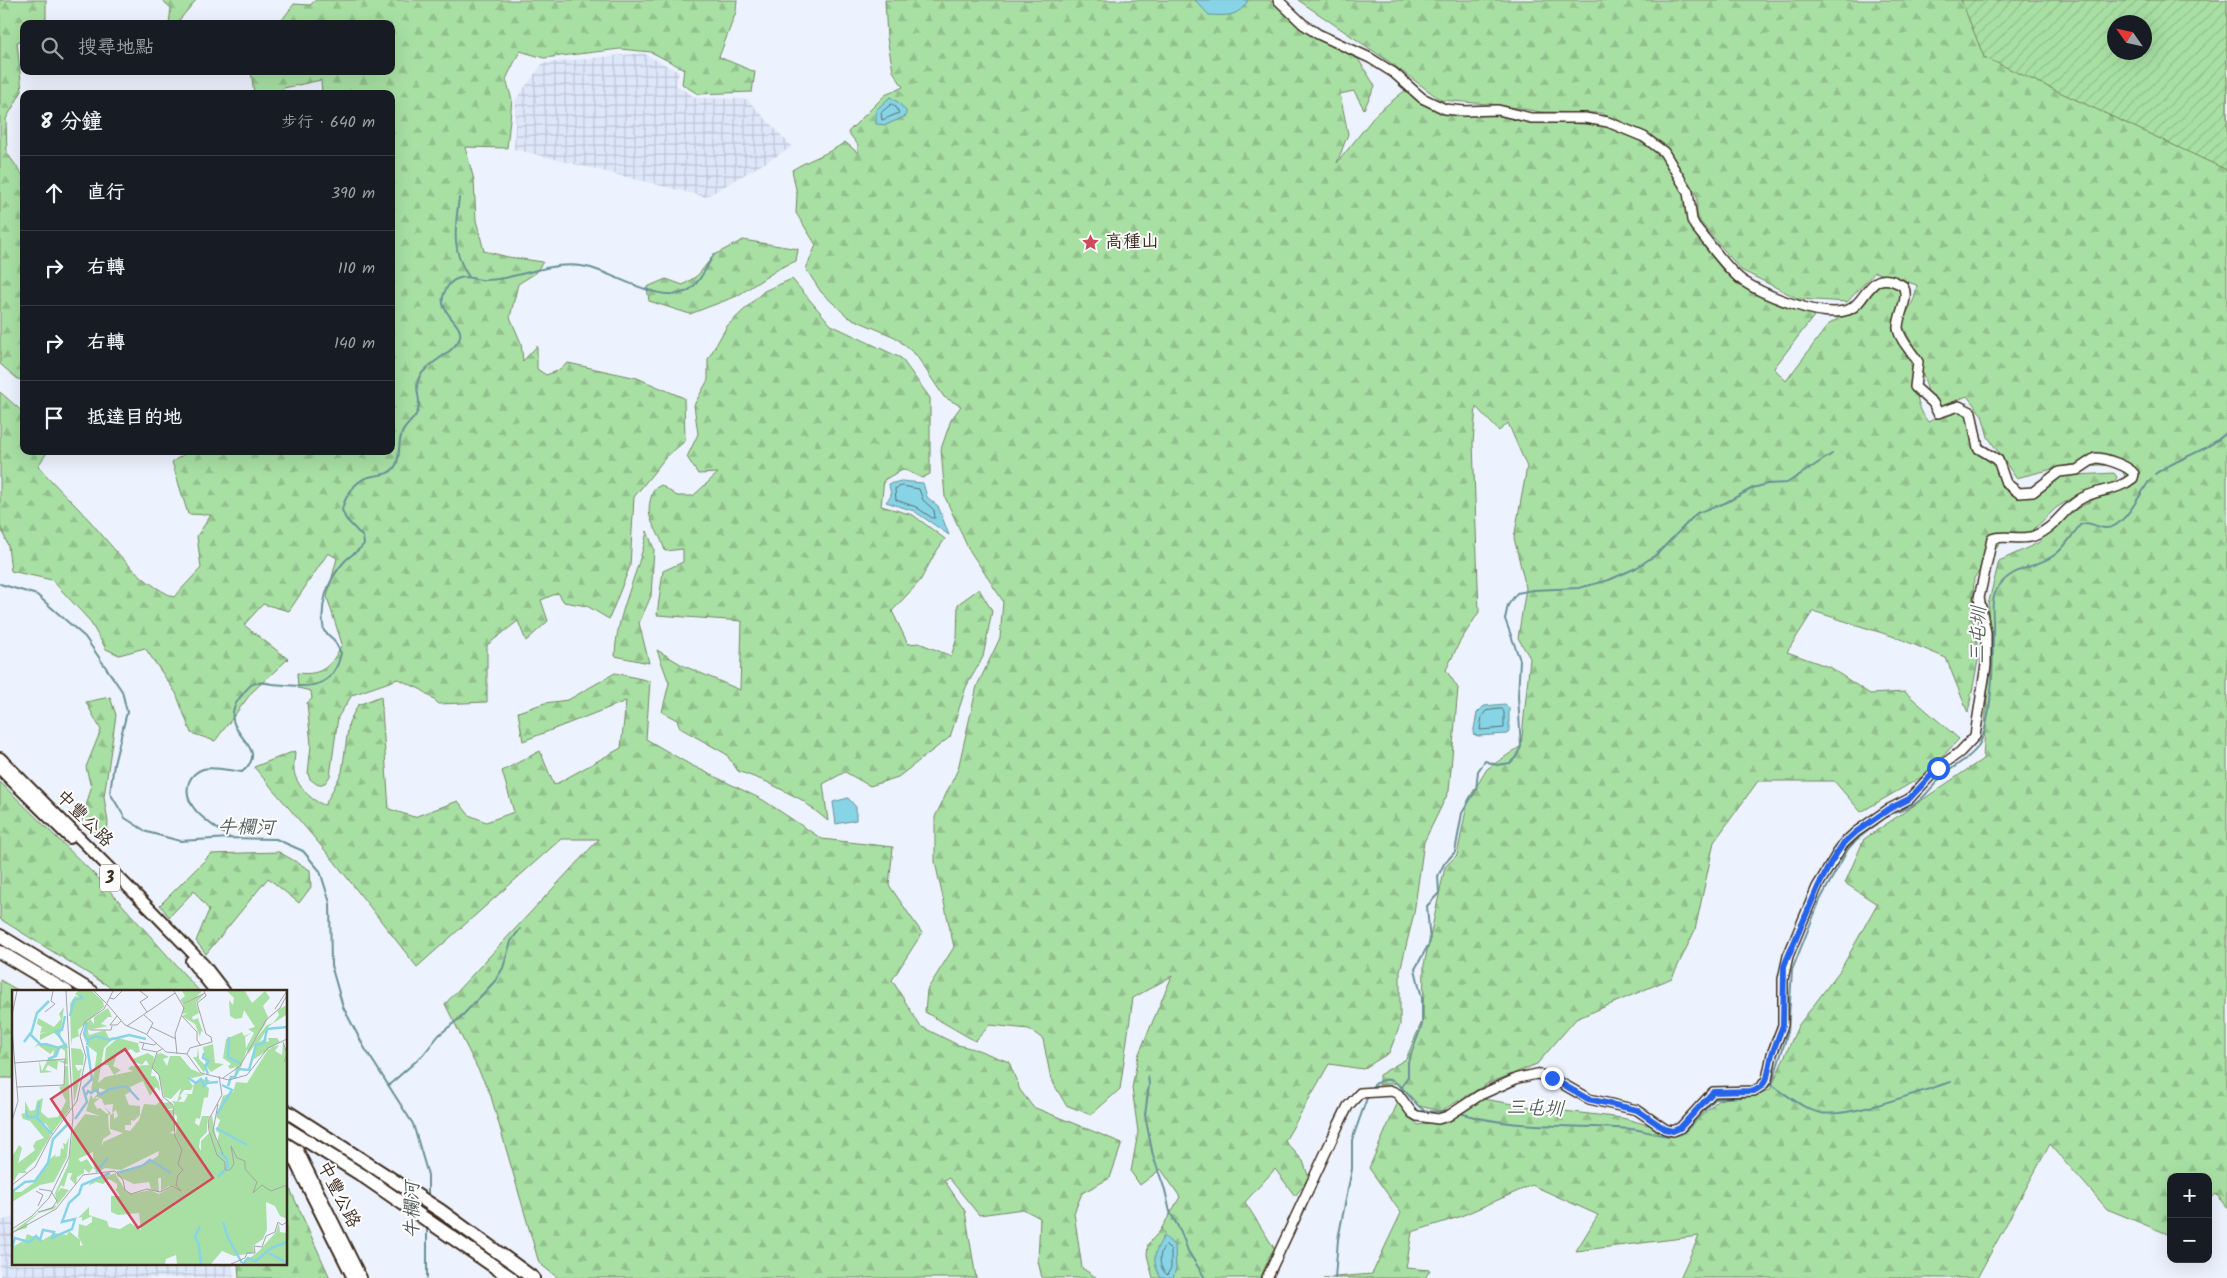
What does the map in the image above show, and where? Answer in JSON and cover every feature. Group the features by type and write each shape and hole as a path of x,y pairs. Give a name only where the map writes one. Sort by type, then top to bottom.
{"highway":[{"path":"0,936 89,990"},
{"path":"0,952 64,990"},
{"path":"288,1112 412,1192 533,1278"},
{"path":"288,1128 360,1174 511,1278"}],"main road":[{"name":"中豐公路","path":"0,758 155,914 204,965 223,990"},
{"name":"中豐公路","path":"0,768 152,920 198,969 214,990"},
{"name":"中豐公路","path":"288,1131 353,1278"},
{"name":"中豐公路","path":"288,1148 361,1278"}],"street":[{"path":"1267,1278 1348,1106 1360,1093 1392,1090 1398,1094 1412,1113 1417,1116 1438,1119 1448,1116 1480,1095 1518,1078 1537,1074 1552,1078 1588,1099 1637,1110 1665,1129 1673,1131 1680,1128 1713,1092 1754,1091 1762,1086 1767,1078 1772,1054 1783,1025 1784,966 1818,887 1831,862 1843,844 1856,832 1889,809 1909,799 1938,768 1960,752 1975,736 1986,665 1986,633 1979,598 1990,543 1996,537 2021,539 2048,530 2079,500 2119,487 2133,478 2134,474 2113,461 2095,458 2077,470 2059,472 2033,492 2019,493 2006,483 1998,460 1978,448 1974,416 1971,412 1960,406 1938,413 1932,403 1917,390 1915,381 1918,362 1898,328 1906,296 1903,286 1890,280 1878,282 1869,287 1851,308 1836,312 1795,305 1777,298 1742,280 1695,226 1692,220 1688,192 1664,152 1653,142 1619,126 1585,118 1532,118 1498,110 1445,109 1422,98 1394,73 1370,58 1318,34 1303,24 1278,0"}],"shaded area":[{"path":"643,53 679,72 676,85 696,98 747,99 792,147 706,197 514,149 516,99 543,63"},
{"path":"12,1218 12,1266 233,1266 234,1278 0,1278 0,1221"}],"green space":[{"path":"0,0 46,0 46,20 20,20 20,41 17,42 22,90 20,90 20,94 6,119 7,153 20,171 19,380 0,364"},
{"path":"162,0 196,0 179,20 170,20 171,8"},
{"path":"316,0 737,0 736,12 719,57 755,72 752,92 698,94 682,84 684,69 651,52 620,49 544,58 520,51 506,79 512,100 507,148 465,147 474,180 476,220 484,251 543,262 534,274 518,284 510,317 521,343 523,361 537,346 537,369 546,375 557,371 568,363 637,378 684,398 685,441 666,457 634,497 630,566 609,619 587,606 564,602 558,593 541,600 548,621 526,641 518,621 487,645 487,702 439,704 422,690 398,679 352,695 338,717 330,776 325,783 318,785 310,779 308,774 311,745 307,703 312,699 311,691 298,688 297,673 313,673 325,668 330,664 342,644 327,597 337,558 328,553 289,611 263,604 244,625 288,659 252,692 215,741 191,733 176,693 145,648 119,655 106,649 89,620 52,580 11,571 8,546 0,525 0,392 20,410 20,455 45,455 38,466 50,480 84,514 128,564 161,591 174,597 201,568 197,536 211,515 188,514 172,462 183,455 395,455 395,90 322,90 321,80 284,88 283,90 253,90 252,75 395,75 395,20 282,20 294,4 310,5"},
{"path":"885,0 1057,0 1061,2 1064,0 1270,0 1298,26 1355,54 1375,86 1364,109 1354,91 1340,94 1348,134 1337,163 1377,113 1408,88 1442,111 1492,113 1520,121 1604,125 1653,146 1666,159 1684,191 1687,221 1738,279 1781,304 1817,312 1774,368 1786,381 1828,325 1849,311 1878,286 1891,282 1903,293 1892,327 1907,351 1917,397 1928,422 1961,406 1970,412 1976,432 1996,465 2005,486 2020,491 2060,476 2114,473 2117,477 2114,483 2078,494 2056,508 2031,532 2001,542 1974,578 1972,615 1979,655 1968,713 1946,658 1898,638 1813,611 1787,652 1829,667 1870,694 1905,692 1959,739 1925,775 1861,812 1834,781 1758,781 1714,842 1695,930 1672,978 1576,1019 1537,1064 1487,1084 1441,1111 1419,1106 1397,1083 1379,1085 1379,1075 1406,1059 1423,1019 1424,965 1445,867 1457,855 1468,800 1487,769 1521,746 1530,658 1518,638 1526,588 1514,538 1527,467 1508,423 1499,431 1476,407 1473,443 1479,612 1459,643 1446,670 1458,688 1449,791 1424,842 1414,913 1400,971 1400,1025 1389,1053 1363,1069 1329,1064 1285,1141 1303,1161 1309,1178 1295,1196 1275,1169 1245,1202 1274,1248 1260,1278 1153,1278 1147,1255 1148,1244 1160,1231 1180,1197 1161,1169 1140,1185 1131,1172 1138,1132 1132,1088 1138,1056 1172,976 1133,998 1120,1089 1091,1115 1066,1105 1051,1079 1043,1039 1029,1029 990,1025 975,1041 925,1012 927,990 954,947 935,862 935,817 958,769 977,686 1000,638 1003,601 968,548 945,497 941,449 951,420 961,406 944,397 916,355 895,337 848,317 821,292 806,269 816,245 796,213 797,194 792,170 845,142 858,153 858,145 848,132 885,95 903,87 893,71 887,38"},
{"path":"1298,0 2227,0 2227,1208 2216,1194 2212,1198 2212,1173 2167,1173 2167,1234 2107,1209 2050,1144 1977,1278 1680,1278 1699,1236 1576,1251 1598,1215 1532,1185 1459,1217 1412,1232 1406,1268 1430,1270 1425,1278 1323,1278 1372,1274 1401,1213 1369,1168 1398,1102 1418,1125 1451,1119 1483,1099 1622,1118 1683,1134 1718,1100 1770,1090 1798,1026 1841,969 1877,904 1845,883 1864,839 1983,759 1990,651 1988,605 1999,561 2038,543 2070,513 2126,481 2121,465 2069,465 2016,478 1988,437 1982,415 1967,396 1933,410 1917,352 1901,324 1914,299 1917,285 1875,272 1847,302 1799,299 1741,270 1697,218 1697,196 1663,143 1601,113 1541,112 1499,105 1441,100 1388,61"},
{"path":"1961,0 2227,0 2227,170 1984,57"},
{"path":"743,240 798,249 796,261 780,268 737,296 690,314 649,301 647,287 666,279 683,285 698,275 714,255"},
{"path":"792,279 831,325 901,358 930,398 930,474 922,478 903,469 884,480 881,506 913,515 945,539 920,581 892,611 908,644 919,643 951,656 957,638 958,604 979,589 992,611 983,657 966,687 950,737 898,777 870,786 845,772 823,784 828,821 802,800 767,782 738,771 726,754 680,728 677,720 662,712 669,683 657,650 684,666 740,690 742,621 657,615 663,571 683,562 683,549 665,551 650,515 650,500 654,489 661,485 677,496 693,496 718,473 698,474 687,457 698,434 694,405 708,380 708,359 727,326 764,291"},
{"path":"647,531 654,549 651,596 639,623 649,663 615,656 616,640 623,609"},
{"path":"615,673 650,681 646,739 689,764 763,800 822,839 893,847 889,885 922,933 892,980 920,1026 958,1045 978,1050 1009,1062 1020,1090 1033,1107 1122,1143 1110,1178 1082,1193 1074,1213 1082,1268 1097,1278 1042,1278 1038,1261 1040,1218 1023,1209 979,1215 949,1178 944,1180 965,1211 976,1278 558,1278 539,1263 490,1093 445,1004 599,839 561,839 417,967 334,861 254,767 295,751 294,769 298,782 310,797 325,805 342,772 349,722 358,705 381,696 389,809 414,817 458,801 469,815 486,822 514,812 502,771 540,751 554,785 621,748 626,701 523,741 518,712 545,703 568,700"},
{"path":"110,697 116,715 104,797 108,822 106,844 82,821 91,788 86,767 101,730 86,702"},
{"path":"0,782 101,881 198,990 115,990 0,919"},
{"path":"279,852 310,870 311,887 299,903 268,878 206,954 196,941 209,910 194,891 169,917 160,905 211,854"},
{"path":"0,980 18,990 12,990 12,1078 0,1078"},
{"path":"288,1184 330,1278 239,1278 238,1266 288,1266"}],"water":[{"path":"1195,0 1248,0 1241,10 1232,14 1209,15"},
{"path":"890,97 906,111 906,116 886,125 876,124 876,110"},
{"path":"901,481 923,483 927,497 938,506 949,535 914,511 886,502 891,496 889,484"},
{"path":"1505,704 1509,708 1509,730 1507,734 1478,736 1473,734 1477,713 1484,706"},
{"path":"848,798 856,807 856,820 836,824 833,802"},
{"path":"1164,1236 1175,1246 1176,1269 1173,1278 1161,1278 1156,1267 1156,1252"}],"waterway":[{"path":"459,198 456,219 457,248 459,258 469,277"},
{"path":"230,838 207,821 194,808 189,800 187,791 189,782 195,774 203,769 217,768 242,772 250,763 252,754 238,731 234,722 233,712 238,700 251,685 262,683 307,686 325,681 332,675 337,666 341,653 334,640 324,631 324,603 329,586 338,569 364,544 363,537 346,519 342,510 343,506 350,491 357,483 370,477 390,472 396,465 401,435 418,410 418,380 427,368 457,343 460,337 460,331 445,309 443,302 449,285 463,277 482,280 496,279 550,267 577,265 601,271 650,291 674,294 685,292 694,286 714,254"},
{"name":"三屯圳","path":"2155,474 2210,445 2227,432"},
{"path":"1402,1087 1408,1076 1408,1062 1422,1025 1422,998 1415,969 1430,942 1427,906 1439,893 1438,876 1444,864 1455,852 1462,813 1476,790 1478,771 1485,761 1497,765 1510,763 1521,747 1518,696 1520,660 1505,619 1508,605 1517,593 1533,590 1579,588 1609,580 1636,568 1657,554 1697,513 1725,503 1753,488 1767,484 1787,483 1832,454"},
{"name":"三屯圳","path":"1895,813 1919,801 1945,774 1966,759 1977,748 1986,724 1989,708 1993,659 1993,601 2001,583 2015,572 2040,563 2056,554 2080,525 2087,523 2106,528 2113,527 2119,523 2131,509 2150,480"},
{"name":"牛欄河","path":"0,584 37,595 85,637 122,691 127,712 114,764 110,793 125,818 147,832 180,841 230,838 276,839 303,851 320,871 330,903 331,965 343,1007 364,1047 413,1124 428,1175 428,1197"},
{"name":"三屯圳","path":"1460,1113 1501,1122 1544,1126 1631,1129 1671,1136 1683,1133 1715,1099 1748,1097 1762,1092 1773,1080 1788,1032 1792,970 1820,900 1848,849 1856,840 1886,817"},
{"path":"389,1085 423,1055 439,1035 460,1018 495,981 503,968 511,941 520,929"},
{"path":"1148,1076 1149,1085 1145,1115 1153,1156 1165,1190 1170,1212 1181,1232 1188,1251 1205,1278"},
{"name":"三屯圳","path":"1371,1088 1380,1081 1395,1082 1424,1110 1433,1112 1448,1110"},
{"path":"1771,1085 1807,1108 1821,1113 1833,1113 1867,1108 1951,1082"},
{"name":"三屯圳","path":"1335,1278 1338,1239 1352,1169 1352,1140 1367,1098"},
{"name":"牛欄河","path":"427,1227 427,1278"}],"place":[{"name":"高種山","path":"1091,242"}],"route":[{"path":"1552,1078 1588,1099 1637,1110 1665,1129 1673,1131 1680,1128 1713,1092 1754,1091 1762,1086 1767,1078 1772,1054 1783,1025 1784,966 1818,887 1831,862 1843,844 1856,832 1889,809 1909,799 1938,768"}]}
